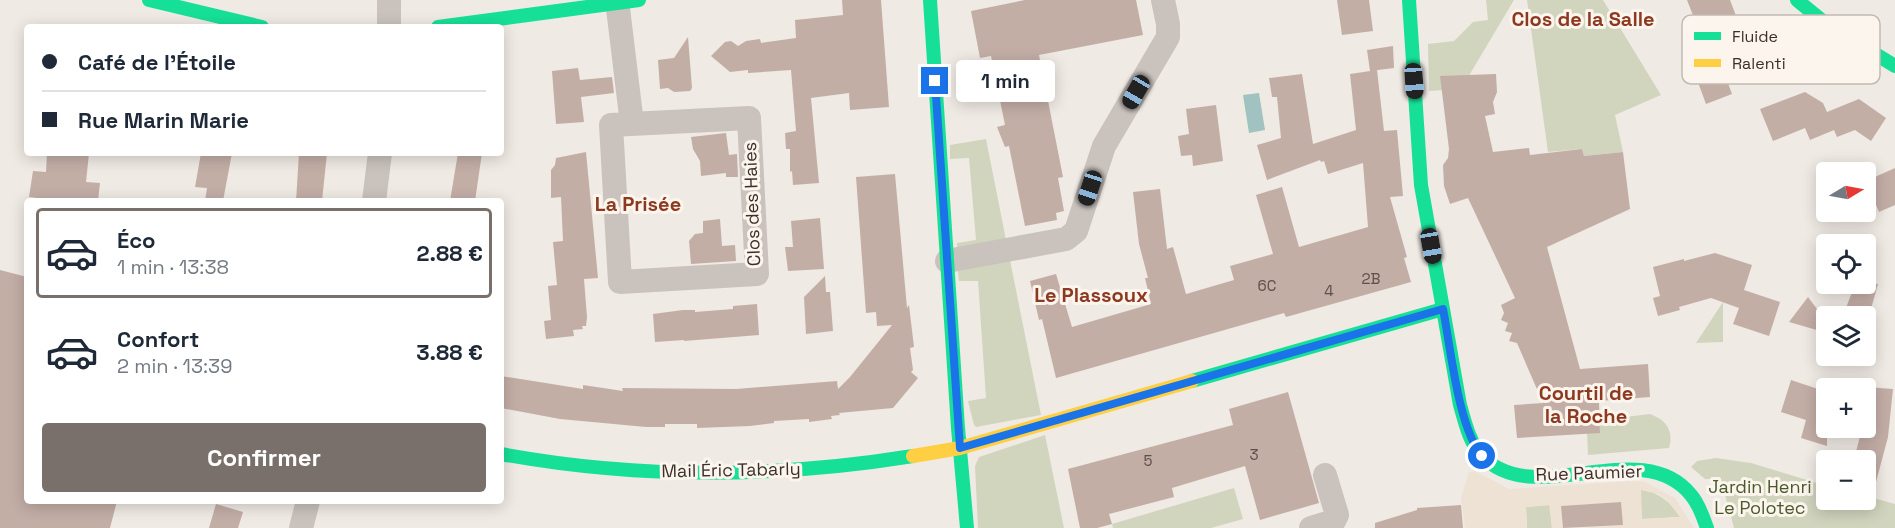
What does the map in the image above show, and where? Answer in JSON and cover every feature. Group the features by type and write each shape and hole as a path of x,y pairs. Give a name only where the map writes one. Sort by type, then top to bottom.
{"street":[{"path":"149,0 249,24"},
{"path":"389,0 389,24"},
{"path":"930,0 967,528"},
{"path":"947,261 1066,240 1076,231 1104,147 1168,37 1163,0"},
{"path":"1409,0 1421,186 1443,309"},
{"path":"1797,0 1815,15"},
{"path":"460,24 625,1 632,124"},
{"path":"1880,57 1895,66"},
{"name":"Clos des Haies","path":"749,118 757,274 620,282 611,125 632,124 749,118"},
{"path":"374,198 380,156"},
{"name":"Mail Éric Tabarly","path":"504,455 544,462 615,470 709,473 753,473 874,462 960,448 1443,309"},
{"name":"Rue Paumier","path":"1443,309 1469,435 1482,456 1494,466 1517,475 1538,477 1639,470 1668,475 1690,493 1700,509 1707,528"},
{"path":"1311,528 1334,521 1337,515 1326,476"},
{"path":"301,528 307,504"}],"green space":[{"path":"1486,0 1514,0 1461,89 1429,91 1428,44 1454,41 1473,22 1488,20"},
{"path":"1527,0 1603,0 1661,95 1615,115 1623,152 1584,156 1582,149 1548,152"},
{"path":"986,139 1006,240 957,250 957,243 976,240 969,158 950,159 950,145"},
{"path":"1010,260 1041,415 976,427 968,401 986,398 978,281 959,281 958,271"},
{"path":"1723,302 1723,342 1696,343"},
{"path":"1650,414 1667,426 1670,436 1669,448 1588,455 1587,433 1600,433 1600,420"},
{"path":"1045,435 1064,528 978,528 975,466 979,457"},
{"name":"Jardin Henri Le Polotec","path":"1716,458 1751,463 1816,483 1816,510 1876,510 1876,499 1895,504 1895,528 1734,528 1724,491 1713,479 1705,479 1691,467 1697,461"},
{"path":"1234,488 1243,519 1211,528 1113,528 1112,524"},
{"path":"1640,489 1663,498 1680,517 1642,519"},
{"path":"1550,505 1552,528 1527,528 1526,507"}],"shaded area":[{"path":"1475,471 1509,489 1645,482 1675,498 1694,528 1578,528 1622,525 1620,502 1561,506 1563,528 1552,528 1549,505 1526,507 1527,528 1465,528 1461,498 1469,472","holes":["1641,490 1658,494 1666,499 1680,517 1642,519"]}],"water":[{"path":"1259,93 1265,130 1249,133 1243,95"}],"building":[{"path":"842,0 881,0 889,107 850,110 849,93 811,98 819,183 793,185 792,171 790,172 790,149 786,149 785,133 796,131 791,70 730,72 711,56 725,42 731,41 738,46 746,41 760,39 761,43 796,38 795,20 843,15"},
{"path":"1025,0 1136,0 1143,35 1039,55 1063,177 1058,178 1064,211 1056,213 1057,220 1025,226 1009,146 1005,147 997,127 1005,125 991,56 980,58 971,11"},
{"path":"1337,0 1369,0 1373,31 1342,35"},
{"path":"1687,0 1730,0 1736,15 1693,15"},
{"path":"688,37 692,88 690,91 674,92 668,88 660,89 658,60 674,58"},
{"path":"1393,46 1394,68 1370,71 1367,50"},
{"path":"578,68 580,80 612,77 614,93 581,97 584,122 556,124 552,71"},
{"path":"1377,70 1384,131 1397,130 1403,196 1390,197 1407,257 1404,258 1411,282 1286,317 1284,313 1056,378 1030,281 1056,274 1072,327 1151,304 1145,278 1148,278 1139,244 1133,192 1160,189 1167,249 1173,247 1186,294 1234,280 1230,266 1273,254 1256,195 1282,187 1299,247 1368,227 1363,163 1328,174 1324,161 1320,160 1267,180 1257,145 1281,138 1277,97 1272,97 1269,78 1302,74 1313,144 1356,130 1350,74"},
{"path":"1496,74 1497,92 1493,102 1495,114 1485,116 1493,152 1529,148 1530,155 1582,149 1584,156 1623,152 1630,209 1547,247 1580,369 1648,364 1650,397 1599,401 1600,433 1517,438 1514,405 1543,403 1517,343 1509,341 1512,333 1505,331 1508,323 1501,320 1504,313 1501,305 1515,298 1468,198 1450,204 1444,186 1443,165 1448,158 1449,149 1440,76"},
{"path":"1699,84 1728,84 1732,94 1706,104"},
{"path":"1805,92 1823,103 1827,112 1859,99 1886,118 1871,141 1855,130 1837,137 1834,130 1810,140 1805,128 1773,141 1760,109"},
{"path":"1216,105 1223,161 1193,166 1192,155 1181,156 1178,136 1189,134 1186,109"},
{"path":"726,133 729,155 737,154 738,177 726,177 726,173 701,176 700,161 693,149 691,137"},
{"path":"586,152 598,278 584,279 586,326 582,326 583,329 573,330 574,336 546,339 544,321 551,320 548,286 557,285 553,242 563,241 561,197 551,198 551,170 556,158"},
{"path":"47,156 89,156 86,182 100,183 98,198 29,197 33,171 46,172"},
{"path":"200,156 231,156 224,198 205,198 207,188 195,187"},
{"path":"299,156 327,156 322,198 296,198"},
{"path":"458,156 482,156 475,198 450,198"},
{"path":"1895,168 1895,205 1879,212 1876,205 1876,177"},
{"path":"895,174 907,308 909,305 914,347 910,348 913,370 911,372 918,378 893,408 839,413 840,415 831,416 832,419 809,422 809,419 774,421 774,423 750,426 697,428 697,424 665,424 665,427 646,427 560,419 504,409 504,376 583,389 583,385 623,391 622,388 736,389 837,381 838,389 892,325 877,326 876,312 866,313 856,177"},
{"path":"820,218 824,269 788,271 785,247 793,247 791,221"},
{"path":"720,219 722,246 735,245 736,261 691,264 689,241 695,234 703,233 703,221"},
{"path":"1715,253 1752,265 1744,290 1780,302 1769,336 1733,324 1739,308 1711,298 1658,316 1653,298 1660,296 1653,267"},
{"path":"0,270 24,276 24,504 116,504 110,528 0,528"},
{"path":"825,276 826,292 830,292 833,331 806,334 804,297"},
{"path":"1851,294 1875,294 1872,306 1847,306"},
{"path":"1808,297 1816,308 1816,330 1789,322"},
{"path":"757,304 759,335 655,342 653,314 683,310 695,310 695,312 733,309 733,306"},
{"path":"1791,380 1816,388 1816,438 1827,438 1827,446 1801,438 1806,420 1781,412"},
{"path":"1876,388 1893,389 1888,437 1876,482 1876,450 1856,450 1860,438 1876,438"},
{"path":"1288,392 1319,503 1260,520 1245,466 1172,488 1174,497 1109,514 1112,524 1097,528 1080,528 1068,469 1233,425 1229,409"},
{"path":"1621,502 1623,525 1563,528 1561,506"},
{"path":"216,504 243,512 238,528 209,528"},
{"path":"1461,505 1463,528 1375,528 1375,523 1417,510 1417,508"}],"traffic: fast":[{"path":"149,0 249,24"},
{"path":"460,24 639,0"},
{"path":"930,0 958,428 967,528"},
{"path":"1409,0 1421,185 1460,405 1474,445 1482,456 1504,471 1530,477 1645,470 1670,478 1694,499 1707,528"},
{"path":"1797,0 1815,15"},
{"path":"1880,57 1895,66"},
{"path":"1192,381 1443,309"},
{"path":"504,454 603,468 707,473 810,468 913,456"}],"traffic: slow":[{"path":"913,456 960,448 1192,381"}],"district":[{"name":"Clos de la Salle","path":"1583,19"},
{"name":"La Prisée","path":"638,204"},
{"name":"Le Plassoux","path":"1091,295"},
{"name":"Courtil de la Roche","path":"1586,404"}],"route":[{"path":"935,81 960,448 1443,309 1469,435 1482,456"}]}
